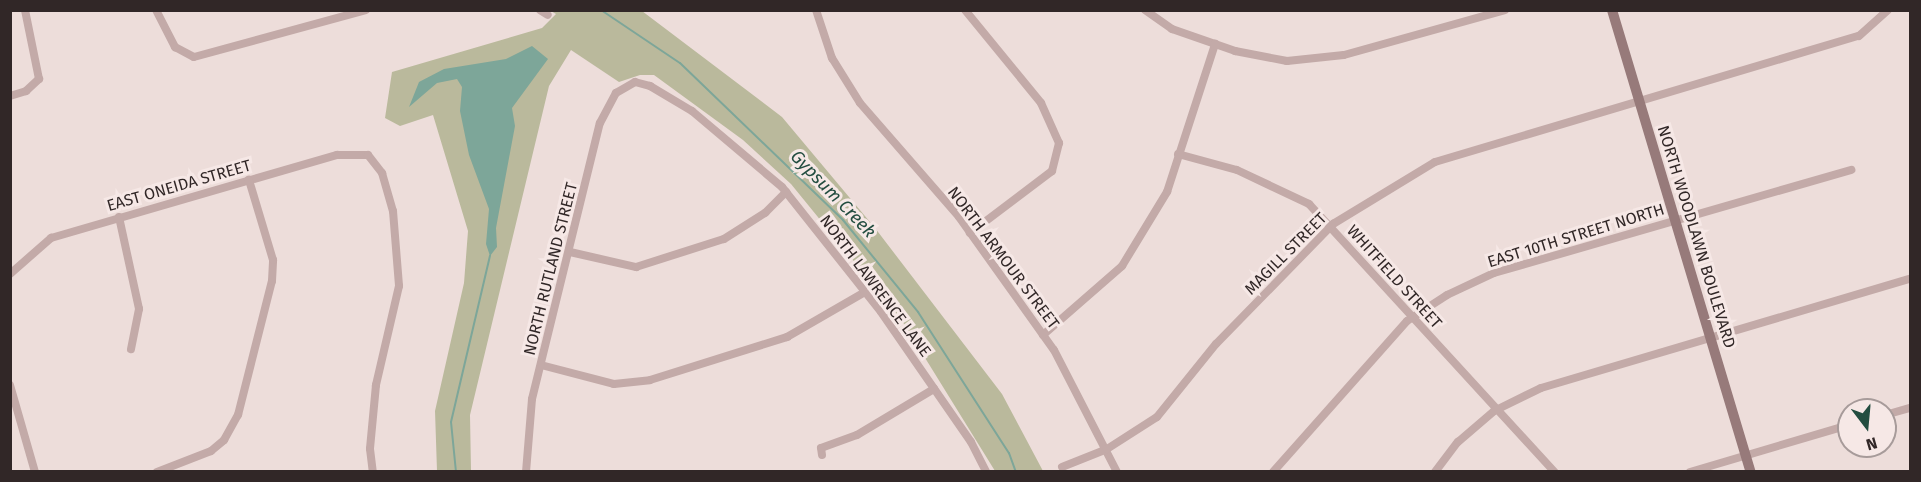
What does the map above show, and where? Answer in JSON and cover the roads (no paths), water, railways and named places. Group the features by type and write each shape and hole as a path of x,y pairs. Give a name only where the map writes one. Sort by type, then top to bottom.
{"main road":[{"name":"NORTH WOODLAWN BOULEVARD","path":"1612,10 1751,471"}],"street":[{"path":"10,96 26,91 39,79 25,10"},
{"path":"156,10 175,47 194,57 366,10"},
{"name":"NORTH ARMOUR STREET","path":"816,10 832,58 860,103 970,232 1043,335 1117,471"},
{"path":"965,10 1041,102 1059,143 1052,171 970,232"},
{"path":"1145,10 1172,29 1215,44 1287,61 1306,61 1344,55 1505,10"},
{"name":"MAGILL STREET","path":"1062,467 1107,449 1157,417 1216,344 1330,226 1435,162 1858,36 1888,10"},
{"path":"1043,335 1122,266 1167,192 1215,44"},
{"name":"NORTH LAWRENCE LANE","path":"630,85 650,86 692,111 786,192 865,292 934,389 986,471"},
{"name":"NORTH RUTLAND STREET","path":"526,471 532,399 600,123 616,93 630,85"},
{"name":"WHITFIELD STREET","path":"1179,154 1247,175 1309,204 1496,410 1555,471"},
{"name":"EAST ONEIDA STREET","path":"12,269 51,238 337,155 368,155 382,173 393,211 399,286 376,385 370,449 372,471"},
{"name":"EAST 10TH STREET NORTH","path":"1274,471 1413,318 1494,273 1851,170"},
{"path":"157,471 191,462 224,440 238,415 272,281 273,260 249,180"},
{"path":"570,252 636,267 645,265 724,239 765,213 786,192"},
{"path":"119,217 139,309 130,348"},
{"path":"1435,471 1458,442 1496,410 1542,388 1911,279"},
{"path":"541,365 614,384 650,380 787,337 865,292"},
{"path":"10,385 36,471"},
{"path":"822,455 821,448 857,435 934,389"},
{"path":"1690,471 1837,428"}],"waterway":[{"name":"Gypsum Creek","path":"601,10 680,63 843,220 918,312 1009,453 1016,472"},
{"path":"456,472 451,422 490,256"}]}
